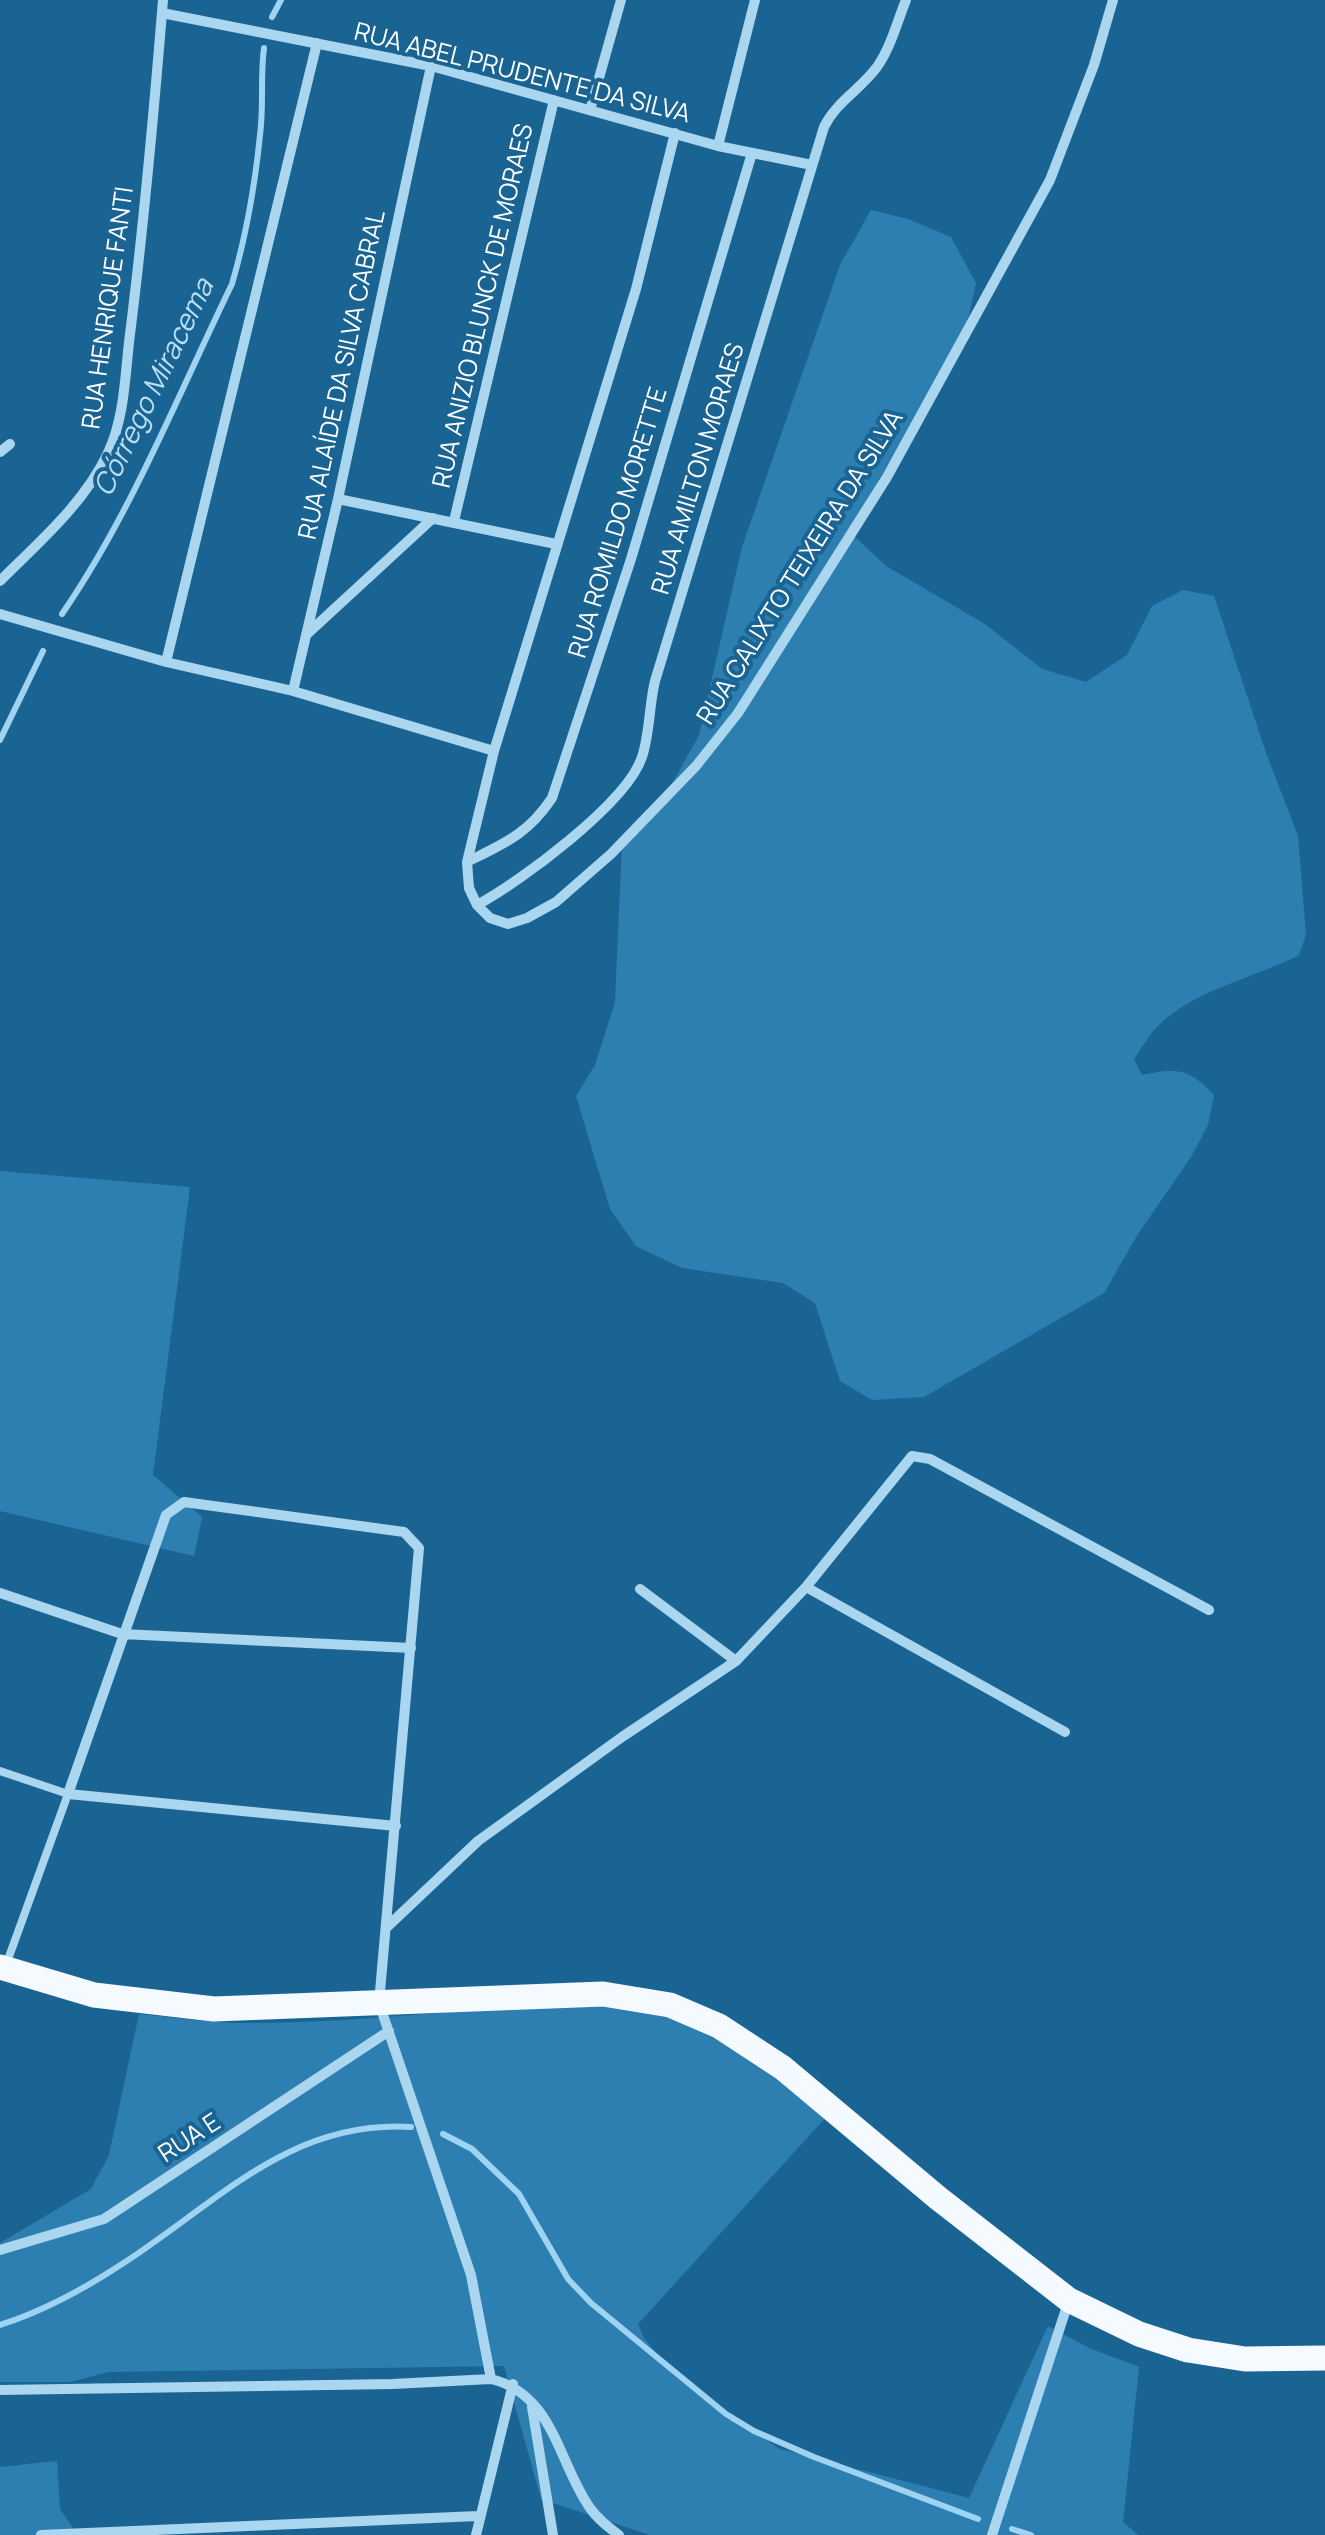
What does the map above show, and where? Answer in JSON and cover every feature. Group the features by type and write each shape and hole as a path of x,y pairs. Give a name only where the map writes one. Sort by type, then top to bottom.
{"main road":[{"path":"2,1968 94,1995 214,2009 603,1994 670,2005 735,2036 784,2068 938,2198 1070,2300 1139,2334 1188,2350 1244,2359 1325,2358"}],"street":[{"name":"RUA HENRIQUE FANTI","path":"0,581 62,520 108,454 119,420 140,257 163,0"},
{"path":"590,110 620,0"},
{"path":"718,146 755,0"},
{"name":"RUA AMILTON MORAES","path":"476,905 507,889 595,815 630,780 642,758 655,681 812,165 830,114 875,70 886,53 906,0"},
{"name":"RUA CALIXTO TEIXEIRA DA SILVA","path":"476,905 490,918 508,924 556,902 610,854 696,766 738,713 886,477 1050,180 1094,65 1113,0"},
{"name":"RUA ABEL PRUDENTE DA SILVA","path":"162,13 430,66 718,146 812,165"},
{"path":"166,662 318,43"},
{"name":"RUA ALAÍDE DA SILVA CABRAL","path":"293,691 430,66"},
{"name":"RUA ANIZIO BLUNCK DE MORAES","path":"454,521 554,100"},
{"path":"476,905 469,888 467,862 494,751 636,289 674,133"},
{"name":"RUA ROMILDO MORETTE","path":"467,862 521,835 552,798 631,559 752,154"},
{"path":"0,452 10,444"},
{"path":"338,499 556,544"},
{"path":"306,636 433,518"},
{"path":"0,614 166,662 293,691 494,751"},
{"path":"386,1928 478,1841 736,1661 806,1587 912,1456 930,1459 1209,1610"},
{"path":"396,1826 68,1794 166,1515 184,1502 404,1532 418,1548 396,1826 379,2003 471,2276 491,2379"},
{"path":"806,1587 1065,1732"},
{"path":"640,1589 736,1661"},
{"path":"0,1593 122,1634 411,1648"},
{"name":"RUA E","path":"0,2250 104,2219 388,2031"},
{"path":"992,2535 1070,2300"},
{"path":"0,2390 491,2379 513,2384 549,2423 590,2509 620,2535"},
{"path":"476,2535 513,2384"},
{"path":"532,2406 553,2535"},
{"path":"41,2535 478,2516"}],"lane":[{"path":"0,1771 68,1794 2,1968"}],"shaded area":[{"path":"871,210 908,219 951,237 976,283 965,335 856,518 854,536 886,566 985,624 1042,669 1086,682 1127,655 1152,606 1183,590 1214,596 1298,836 1306,935 1299,955 1206,994 1172,1014 1134,1059 1142,1075 1182,1072 1214,1095 1208,1125 1191,1157 1138,1234 1104,1293 924,1397 872,1400 840,1381 815,1303 783,1283 682,1268 636,1246 610,1209 576,1096 595,1065 615,1002 622,845 656,813 699,735 742,547 840,265"},
{"path":"0,1171 190,1187 153,1475 202,1517 194,1556 0,1511"},
{"path":"627,2000 748,2048 827,2116 638,2324 644,2338 675,2376 780,2449 969,2498 1048,2326 1089,2348 1139,2367 1123,2522 1138,2535 650,2535 541,2499 504,2366 109,2372 70,2382 0,2382 0,2243 91,2189 109,2155 139,2014 226,2022 287,2022"},
{"path":"57,2461 60,2509 78,2535 0,2535 0,2467"}],"waterway":[{"name":"Córrego Miracema","path":"272,17 281,0"},
{"name":"Córrego Miracema","path":"62,614 132,494 232,284 255,173 264,48"},
{"name":"Córrego Miracema","path":"0,740 43,651"},
{"path":"0,2325 93,2282 256,2170 291,2151 367,2128 411,2127"},
{"path":"443,2134 472,2149 519,2194 568,2279 591,2303 726,2414 814,2457 978,2519"},
{"path":"1012,2529 1031,2535"}]}
